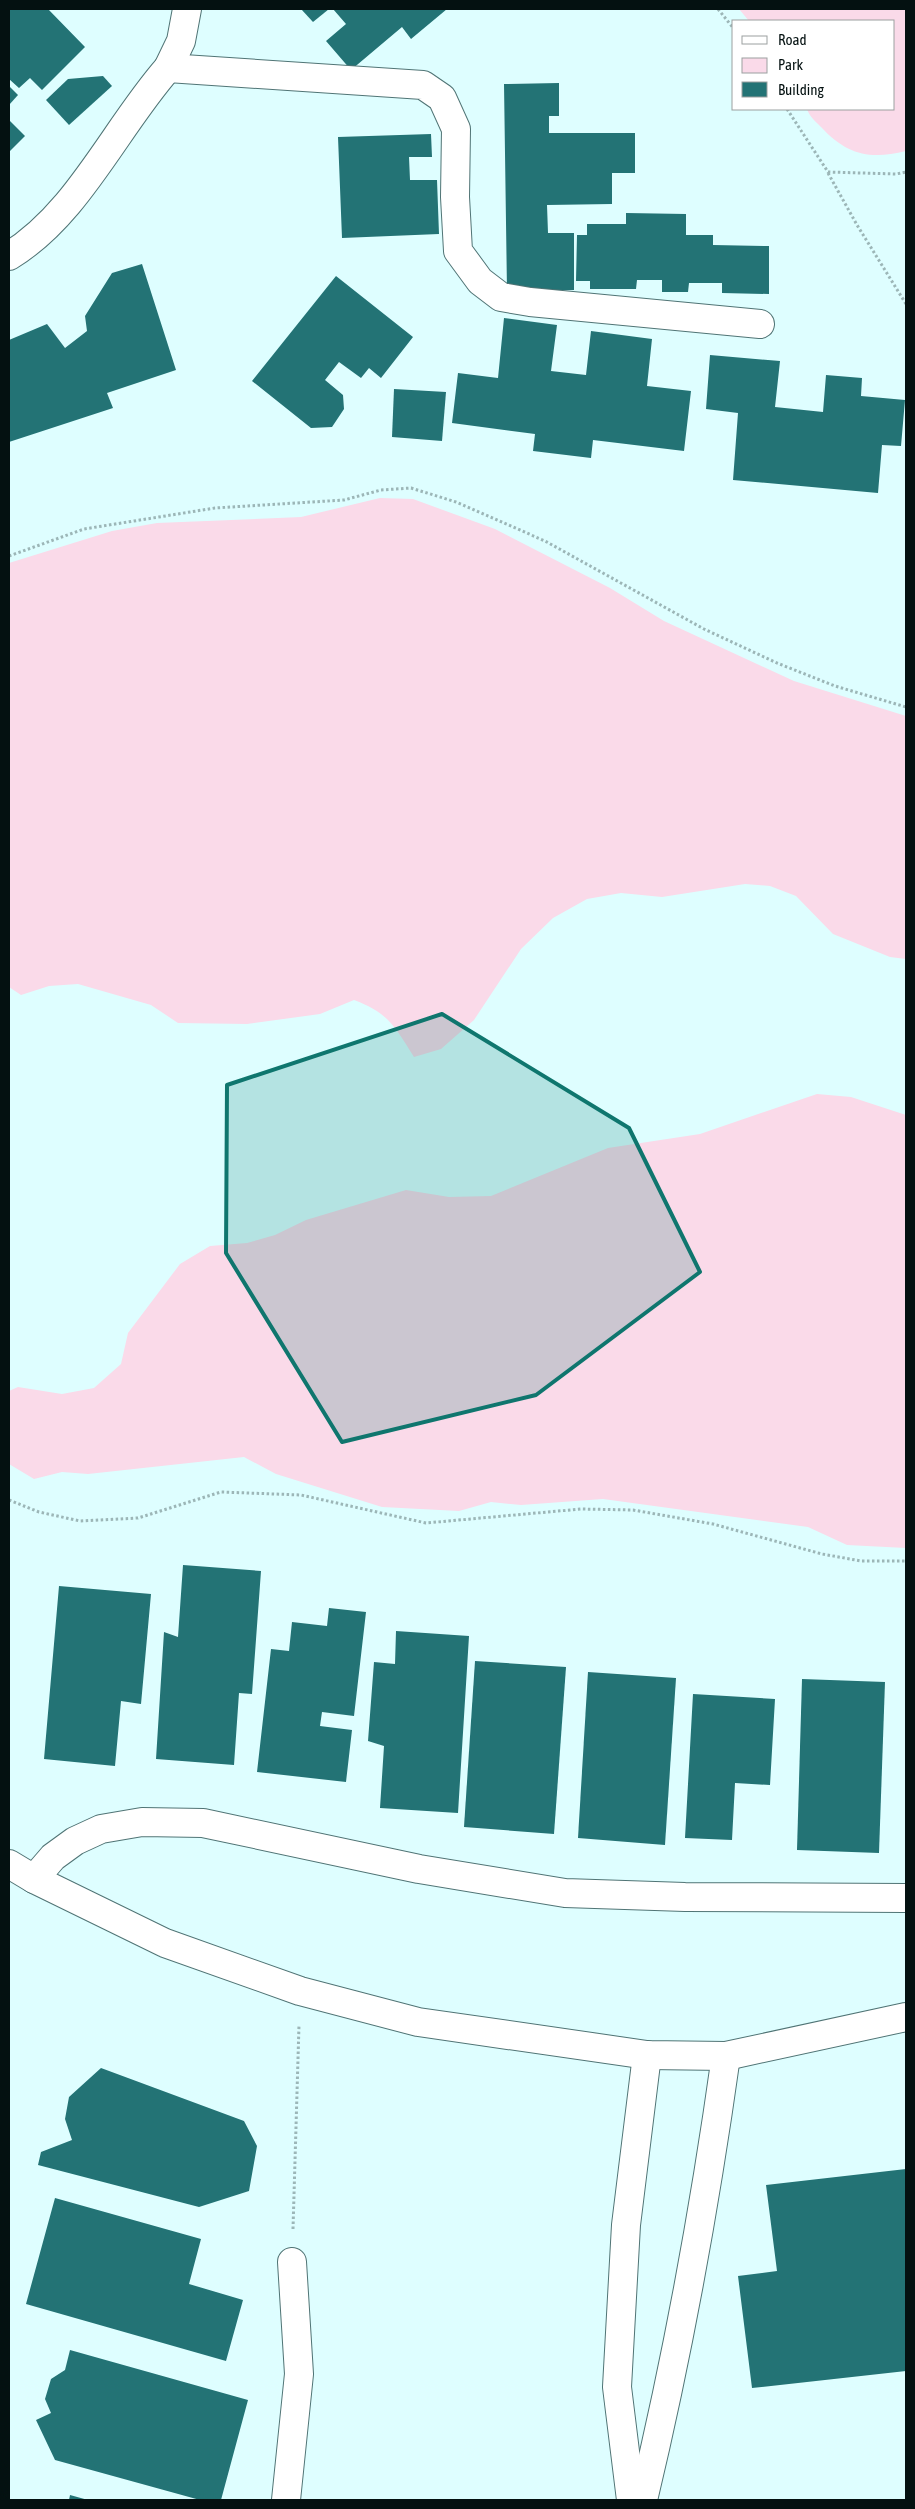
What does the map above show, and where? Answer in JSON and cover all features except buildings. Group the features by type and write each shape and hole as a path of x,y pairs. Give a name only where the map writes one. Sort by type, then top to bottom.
{"street":[{"path":"9,256 56,218 148,90 168,68 181,41 187,9"},
{"path":"168,68 423,85 442,98 456,129 454,197 458,251 480,281 501,297 530,302 760,324"},
{"path":"34,1879 53,1857 75,1841 101,1829 142,1822 203,1823 419,1869 565,1893 685,1897 906,1898"},
{"path":"9,1864 34,1879 165,1943 300,1992 418,2022 647,2055 726,2056 906,2017"},
{"path":"631,2500 618,2387 626,2225 647,2055"},
{"path":"643,2500 672,2380 714,2147 726,2056"},
{"path":"286,2500 299,2374 292,2262"}],"path":[{"path":"718,9 732,26"},
{"path":"789,110 828,172 857,225 906,304"},
{"path":"828,172 896,174 906,172"},
{"path":"9,556 84,529 215,508 344,500 381,490 410,488 456,502 545,541 704,629 777,663 836,686 906,707"},
{"path":"9,1500 39,1512 80,1521 138,1518 221,1492 301,1495 426,1523 581,1509 633,1510 713,1524 842,1558 861,1561 906,1561"},
{"path":"292,2262 300,1992"}],"highlighted area":[{"path":"442,1014 629,1128 700,1272 536,1395 342,1442 226,1253 227,1085"}],"green space":[{"path":"739,9 906,9 906,151 893,154 870,155 850,149 840,144 831,136 813,119 807,110 895,110 895,20 748,20"},
{"path":"380,498 413,499 495,529 610,588 664,621 794,681 906,716 906,959 890,957 833,934 796,896 770,886 745,884 662,897 621,893 587,899 553,918 521,949 474,1020 441,1049 414,1057 390,1022 375,1010 354,1000 320,1014 247,1024 178,1023 151,1005 78,984 49,986 21,995 9,987 9,563 112,531 157,523 301,517"},
{"path":"817,1094 851,1097 906,1115 906,1548 847,1545 808,1527 603,1499 521,1505 491,1502 459,1511 382,1507 276,1474 244,1457 88,1474 62,1472 34,1479 9,1464 9,1391 18,1387 62,1394 94,1388 121,1364 128,1333 180,1264 210,1246 247,1243 275,1235 306,1220 406,1190 449,1197 491,1196 608,1148 700,1134"}]}
